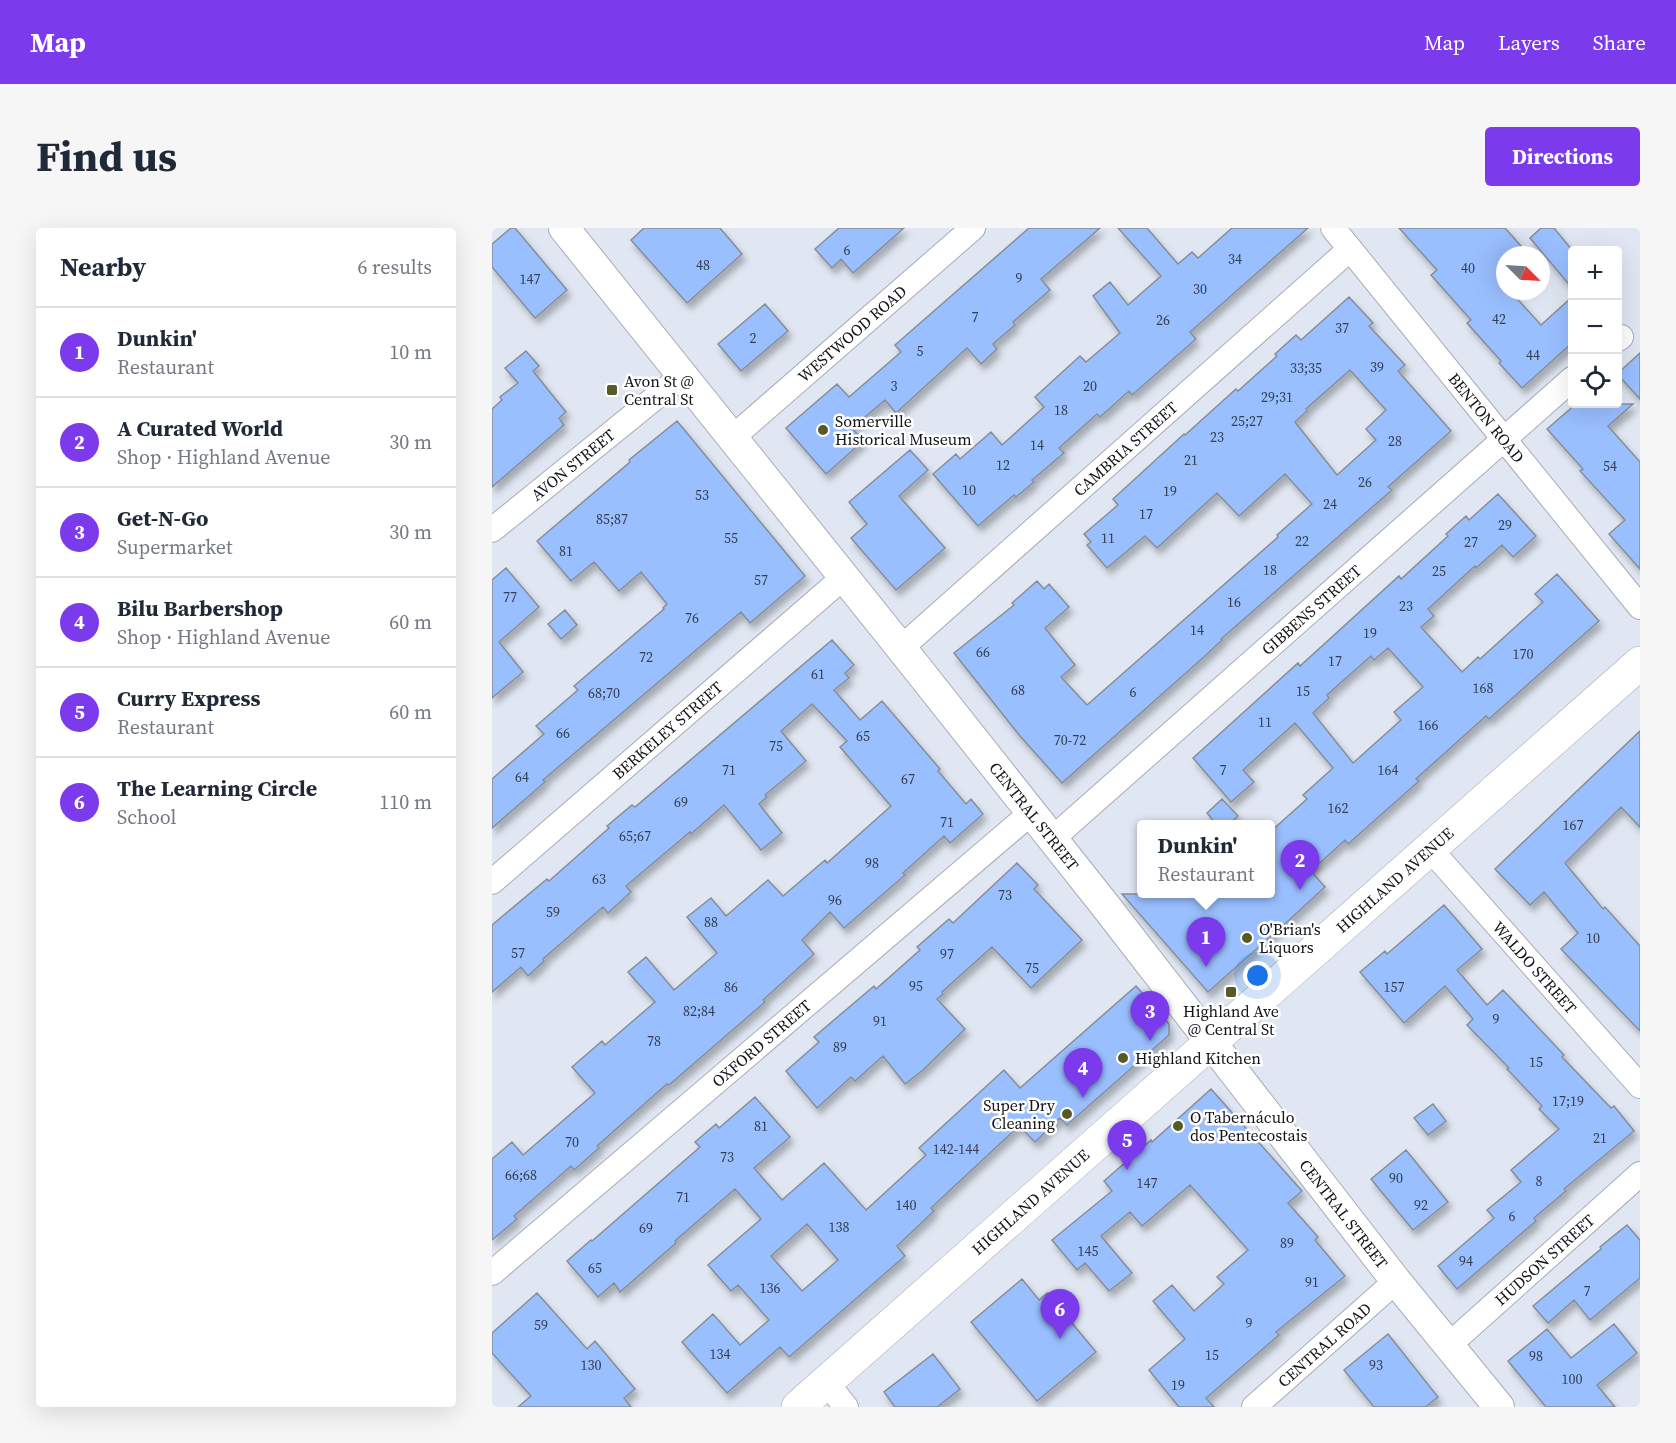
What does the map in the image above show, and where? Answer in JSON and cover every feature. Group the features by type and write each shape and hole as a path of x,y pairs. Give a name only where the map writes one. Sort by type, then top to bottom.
{"main road":[{"name":"HIGHLAND AVENUE","path":"798,1407 836,1395 1211,1042 1640,663"}],"street":[{"name":"CENTRAL STREET","path":"564,228 901,648 1396,1281 1499,1407"},
{"name":"WESTWOOD ROAD","path":"732,438 973,228"},
{"name":"BENTON ROAD","path":"1333,228 1640,607"},
{"name":"CAMBRIA STREET","path":"901,648 1350,249"},
{"name":"AVON STREET","path":"492,530 682,376"},
{"name":"GIBBENS STREET","path":"1052,839 1568,383"},
{"name":"BERKELEY STREET","path":"492,882 844,577"},
{"name":"OXFORD STREET","path":"492,1273 1031,813"},
{"name":"WALDO STREET","path":"1430,849 1640,1086"},
{"name":"HUDSON STREET","path":"1449,1345 1640,1174"},
{"name":"CENTRAL ROAD","path":"1254,1407 1396,1281"}],"building":[{"path":"511,228 515,228 567,290 535,318 492,267 492,244"},
{"path":"644,228 720,228 742,254 687,303 631,240"},
{"path":"839,228 904,228 853,273 841,259 832,268 815,249"},
{"path":"1029,228 1100,228 1041,279 1050,290 1013,322 1015,325 993,344 997,349 981,364 967,348 896,413 885,400 852,428 863,441 826,474 786,428 837,384 849,397 901,352 895,345"},
{"path":"1118,228 1147,228 1178,264 1192,252 1198,258 1232,228 1308,228 1190,332 1196,339 1132,395 1129,391 1100,417 1097,414 1059,448 1064,453 1032,480 1034,482 1016,497 1014,495 978,526 933,474 956,454 960,459 991,432 1002,445 1044,407 1035,397 1080,356 1086,362 1120,333 1093,296 1110,282 1128,305 1161,276"},
{"path":"1399,228 1505,228 1521,246 1496,246 1496,300 1518,300 1541,325 1568,301 1568,347 1522,388 1467,323 1471,320 1431,275 1437,270"},
{"path":"1541,228 1554,228 1569,246 1568,283 1550,262 1550,246 1537,246 1530,238"},
{"path":"1349,297 1373,323 1369,326 1405,365 1398,371 1451,431 1388,487 1392,490 1221,639 1205,656 1062,783 1020,736 954,653 1014,605 1012,603 1037,581 1044,589 1049,584 1069,607 1045,628 1075,665 1061,677 1087,705 1278,537 1277,535 1312,504 1285,474 1239,516 1217,493 1157,548 1145,536 1107,568 1087,545 1091,542 1084,534 1118,505 1113,499 1184,434 1236,389 1238,391 1277,356 1275,354 1296,335 1301,340","holes":["1350,370 1386,410 1366,429 1376,440 1337,475 1295,422 1307,411 1306,409"]},
{"path":"765,304 788,331 741,371 718,344"},
{"path":"526,351 539,366 533,371 566,412 559,418 564,425 492,487 492,409 502,400 500,397 518,383 505,368"},
{"path":"1640,353 1640,399 1622,379 1622,369"},
{"path":"1622,404 1633,404 1608,426 1640,462 1640,569 1609,534 1625,520 1580,471 1583,469 1547,429 1571,408 1622,408"},
{"path":"677,421 805,576 750,623 741,612 543,780 545,782 492,828 492,779 544,734 536,726 578,690 574,686 667,604 641,572 619,591 594,562 571,581 537,541"},
{"path":"910,450 928,470 899,496 945,548 896,590 851,538 867,524 849,502"},
{"path":"1498,494 1536,536 1513,557 1502,545 1428,609 1434,616 1421,627 1462,672 1478,657 1480,659 1543,602 1535,594 1557,574 1599,621 1489,719 1486,716 1416,779 1419,781 1348,844 1345,840 1311,871 1325,887 1208,992 1122,894 1137,894 1137,898 1275,898 1275,828 1307,799 1303,795 1333,768 1295,723 1243,770 1254,782 1231,802 1193,758 1298,663 1300,666 1399,576 1401,579 1448,536 1446,534 1466,516 1469,520","holes":["1388,648 1423,687 1394,712 1401,720 1353,763 1313,713 1329,698 1327,695 1371,656 1374,660"]},
{"path":"506,568 539,607 499,642 523,672 492,698 492,580"},
{"path":"565,610 577,625 561,639 548,624"},
{"path":"832,640 854,665 845,673 849,678 834,690 860,720 882,701 940,769 938,771 966,804 971,799 983,814 950,843 944,836 903,873 905,875 844,928 830,912 802,940 814,954 763,1000 765,1002 669,1085 667,1084 597,1146 599,1148 574,1170 571,1166 514,1216 517,1219 492,1240 492,1159 512,1142 523,1155 595,1093 572,1067 602,1041 605,1045 655,1002 628,972 646,957 674,990 717,953 687,917 711,898 726,916 768,880 783,896 825,860 827,863 891,806 840,747 847,741 812,704 781,731 806,761 765,795 767,797 759,804 782,833 761,850 724,805 626,886 631,892 608,913 603,907 543,959 544,961 528,976 521,967 492,992 492,925 547,879 549,881 609,828 607,826 632,805 635,807"},
{"path":"1640,731 1640,827 1621,807 1565,863 1603,909 1605,907 1640,946 1640,1031 1561,949 1578,933 1544,892 1530,905 1495,869"},
{"path":"1222,799 1238,816 1234,820 1213,820 1207,813"},
{"path":"1017,863 1038,885 1034,889 1082,940 1031,988 992,947 937,999 965,1029 923,1070 905,1084 883,1056 855,1081 851,1077 817,1108 786,1071 819,1042 814,1037 874,986 876,989 920,950 917,947 949,919 953,923"},
{"path":"1444,905 1482,949 1457,970 1487,1005 1503,990 1564,1055 1562,1057 1611,1108 1614,1106 1634,1131 1564,1189 1566,1191 1534,1218 1536,1221 1457,1289 1438,1266 1494,1218 1487,1210 1521,1182 1511,1170 1559,1129 1539,1109 1542,1106 1507,1069 1509,1068 1467,1025 1473,1019 1445,986 1404,1023 1360,972 1385,951 1387,954"},
{"path":"1136,986 1169,1024 1169,1035 1067,1125 1060,1118 1035,1142 1019,1126 931,1208 934,1211 897,1246 905,1256 789,1357 780,1347 727,1393 682,1342 713,1314 740,1345 769,1320 738,1285 731,1291 708,1265 761,1219 735,1189 620,1292 614,1283 598,1297 567,1261 700,1147 695,1142 716,1124 719,1128 755,1097 790,1137 754,1168 782,1200 824,1163 866,1210 926,1155 919,1148 1004,1070 1020,1088","holes":["807,1224 838,1260 802,1291 771,1256"]},
{"path":"1211,1089 1302,1191 1288,1203 1318,1237 1315,1240 1345,1276 1276,1332 1279,1335 1206,1398 1214,1407 1179,1407 1149,1370 1185,1339 1153,1301 1172,1285 1194,1311 1224,1284 1217,1277 1248,1250 1190,1185 1142,1226 1130,1212 1101,1236 1132,1273 1109,1291 1085,1263 1077,1270 1052,1240 1112,1191 1104,1181"},
{"path":"1433,1104 1446,1121 1428,1135 1414,1118"},
{"path":"1406,1150 1448,1202 1413,1230 1371,1179"},
{"path":"1627,1225 1640,1240 1640,1278 1590,1320 1574,1300 1548,1323 1533,1306"},
{"path":"1022,1279 1039,1300 1047,1293 1096,1352 1037,1401 971,1322"},
{"path":"537,1293 587,1349 595,1341 635,1389 624,1398 631,1407 518,1407 531,1396 492,1353 492,1333"},
{"path":"1614,1324 1637,1353 1597,1385 1615,1407 1546,1407 1508,1361 1547,1329 1571,1358"},
{"path":"1388,1334 1438,1397 1425,1407 1374,1407 1344,1370"},
{"path":"933,1354 960,1389 937,1407 895,1407 884,1392"}],"place":[{"name":"Avon St @ Central St","path":"612,390"},
{"name":"Somerville Historical Museum","path":"823,430"},
{"name":"A Curated World","path":"1300,890"},
{"name":"O'Brian's Liquors","path":"1247,938"},
{"name":"Dunkin'","path":"1206,967"},
{"name":"Highland Ave @ Central St","path":"1231,992"},
{"name":"Get-N-Go","path":"1150,1041"},
{"name":"Highland Kitchen","path":"1123,1058"},
{"name":"Bilu Barbershop","path":"1083,1098"},
{"name":"Super Dry Cleaning","path":"1067,1114"},
{"name":"O Tabernáculo dos Pentecostais","path":"1178,1126"},
{"name":"Curry Express","path":"1127,1170"},
{"name":"The Learning Circle","path":"1060,1339"}]}
